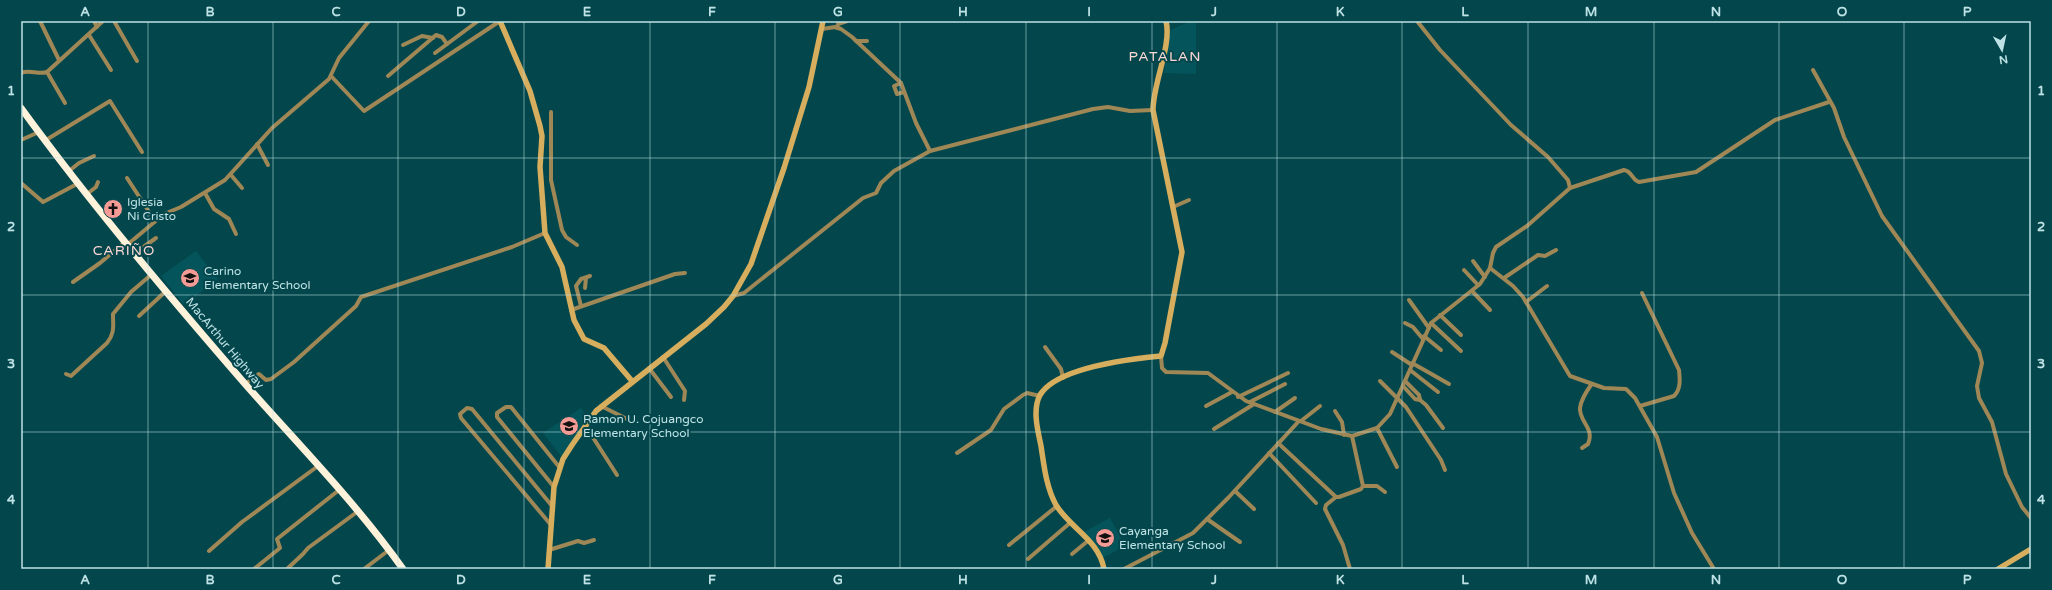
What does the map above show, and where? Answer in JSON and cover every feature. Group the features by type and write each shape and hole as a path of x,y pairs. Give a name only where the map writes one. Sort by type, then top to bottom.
{"highway":[{"name":"MacArthur Highway","path":"22,112 40,132 77,184 87,194 126,244 245,384 339,490 403,569"}],"street":[{"path":"40,21 59,60"},
{"path":"94,21 97,27"},
{"path":"21,73 28,71 40,74 47,72 103,21"},
{"path":"114,21 137,61"},
{"path":"72,282 126,244 164,214 205,193 231,175 272,128 331,76 339,58 369,21"},
{"path":"435,53 478,21"},
{"path":"331,76 364,110 500,21 530,91 540,126 542,136 540,167 545,233 562,267 571,310 584,339 604,348 632,381"},
{"path":"548,569 554,487 566,454 585,425 601,406 706,324 733,296 751,264 774,199 809,87 823,21"},
{"path":"837,28 838,24 847,21"},
{"path":"1166,21 1167,35 1154,91 1153,110 1182,257 1161,356 1162,368 1166,372 1205,372 1210,374 1238,397 1251,403 1300,421 1344,435 1352,436 1377,428 1386,420 1397,400 1423,338 1431,323 1472,291 1485,277 1490,268 1493,253 1496,247 1527,226 1570,188 1624,170 1629,171 1635,181 1639,182 1691,173 1775,120 1829,102"},
{"path":"1417,21 1440,50 1511,125 1548,157 1568,180 1570,188"},
{"path":"822,29 837,28 856,41 901,82 916,123 930,151"},
{"path":"388,76 439,34 447,44"},
{"path":"89,35 111,70"},
{"path":"403,45 422,36 433,38"},
{"path":"856,41 867,41"},
{"path":"1813,70 1829,102 1834,108 1844,136 1882,216 1979,351 1982,363 1978,394 1992,422 2006,474 2022,507 2031,518"},
{"path":"47,72 65,103"},
{"path":"901,82 894,87 894,91 897,94 904,92"},
{"path":"46,140 110,101 142,152"},
{"path":"733,296 744,293 863,198 876,193 881,183 894,171 930,151 1093,109 1108,108 1153,110"},
{"path":"551,112 551,180 562,230 566,237 577,245"},
{"path":"21,140 40,132"},
{"path":"257,144 268,165"},
{"path":"69,171 79,163 94,156"},
{"path":"231,175 242,188"},
{"path":"127,178 155,221"},
{"path":"542,182 551,180"},
{"path":"87,194 96,187 98,182"},
{"path":"21,183 43,202 77,184"},
{"path":"205,193 214,209 229,219 236,234"},
{"path":"1173,207 1189,200"},
{"path":"245,384 259,374 269,381 294,362 356,306 361,297 512,247 545,233"},
{"path":"134,253 156,238"},
{"path":"1504,278 1538,255 1546,256 1556,250"},
{"path":"1473,261 1485,277"},
{"path":"1490,268 1513,286 1526,302 1565,371 1570,376 1591,385 1626,389 1635,398 1657,437 1674,493 1687,522 1714,569"},
{"path":"1464,270 1478,285"},
{"path":"571,310 675,274 686,273"},
{"path":"66,374 71,376 107,343 112,337 115,326 113,314 131,292 152,274"},
{"path":"581,306 576,286 582,279 588,277 585,288"},
{"path":"1526,302 1547,286"},
{"path":"139,316 166,291"},
{"path":"1472,291 1490,310"},
{"path":"1640,406 1674,396 1679,385 1680,378 1679,370 1642,293"},
{"path":"1409,300 1429,328"},
{"path":"1440,315 1461,335"},
{"path":"1405,323 1413,328 1423,338 1441,350"},
{"path":"1431,323 1461,351"},
{"path":"1045,347 1061,368 1063,378"},
{"path":"1392,352 1411,366 1438,392"},
{"path":"1104,569 1099,552 1057,506 1047,478 1037,425 1036,410 1040,396 1053,382 1112,361 1161,356"},
{"path":"663,357 685,391 684,400"},
{"path":"1411,366 1448,384"},
{"path":"649,368 671,397"},
{"path":"1238,397 1288,373"},
{"path":"1380,381 1397,400 1406,407 1441,460 1445,470"},
{"path":"1405,381 1419,395 1420,400 1444,428"},
{"path":"1214,429 1251,403 1285,384"},
{"path":"1582,448 1588,444 1590,433 1581,414 1580,408 1585,394 1591,385"},
{"path":"1403,386 1415,399 1420,400"},
{"path":"1206,406 1232,392"},
{"path":"957,453 991,430 1004,408 1023,395 1028,394 1040,396"},
{"path":"1275,412 1296,398"},
{"path":"601,406 627,419"},
{"path":"1124,569 1191,534 1235,491 1300,421 1320,406"},
{"path":"554,487 497,417 497,413 506,407 511,408 560,468"},
{"path":"551,525 461,418 460,414 467,408 472,409 552,506"},
{"path":"1335,410 1342,422 1344,435"},
{"path":"585,425 617,475"},
{"path":"1377,428 1398,467"},
{"path":"1352,436 1363,486"},
{"path":"1278,443 1336,497"},
{"path":"1269,453 1316,503"},
{"path":"209,551 242,522 318,466"},
{"path":"1350,569 1343,546 1325,509 1326,505 1336,497 1361,489 1363,486 1377,486 1385,492"},
{"path":"254,569 280,548 277,539 339,490"},
{"path":"1235,491 1254,509"},
{"path":"1009,545 1057,506"},
{"path":"287,569 304,554 308,548 357,512"},
{"path":"1207,519 1240,542"},
{"path":"1028,559 1071,522"},
{"path":"549,550 578,541 584,543 594,540"},
{"path":"1072,554 1089,540"},
{"path":"1998,569 2031,549"},
{"path":"364,569 388,550"}],"shaded area":[{"path":"1189,22 1196,23 1196,74 1164,73 1170,30"},
{"name":"Carino Elementary School","path":"196,251 218,279 184,305 161,276"},
{"name":"Ramon U. Cojuangco Elementary School","path":"581,408 588,418 562,457 543,433"},
{"name":"Cayanga Elementary School","path":"1110,518 1125,546 1103,558 1084,532"}],"place":[{"name":"Iglesia Ni Cristo","path":"113,209"},
{"name":"Carino Elementary School","path":"190,278"},
{"name":"Ramon U. Cojuangco Elementary School","path":"569,426"},
{"name":"Cayanga Elementary School","path":"1105,538"}],"district":[{"name":"PATALAN","path":"1165,56"},
{"name":"CARIÑO","path":"124,250"}]}
